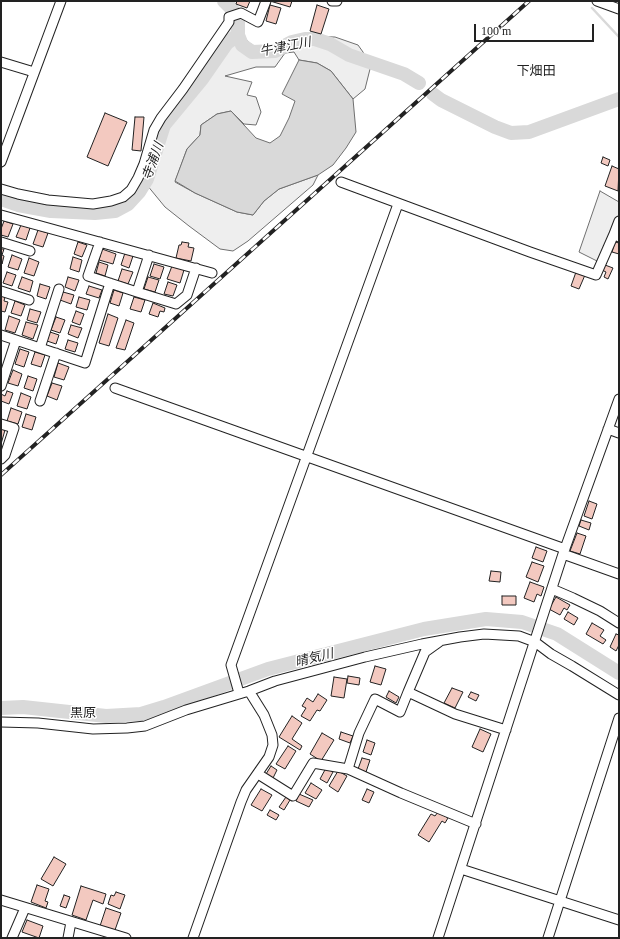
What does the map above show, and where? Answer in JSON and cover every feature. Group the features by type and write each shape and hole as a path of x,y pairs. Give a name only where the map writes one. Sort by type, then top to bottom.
{"street":[{"path":"1,162 61,1"},
{"path":"1,189 48,200 93,204 111,202 123,197 131,190 138,178 144,164 154,130 160,118 183,89 234,15 241,13 258,22 266,1"},
{"path":"332,1 337,1"},
{"path":"597,1 619,10"},
{"path":"1,62 34,72"},
{"path":"342,182 398,204 596,275 616,235 619,221"},
{"path":"239,691 232,668 234,657 398,204"},
{"path":"1,214 212,273"},
{"path":"1,242 30,251"},
{"path":"100,242 88,276 176,304 187,295 196,268"},
{"path":"137,292 149,255"},
{"path":"1,335 85,362 110,283"},
{"path":"40,348 59,289"},
{"path":"1,291 29,300"},
{"path":"1,386 16,340"},
{"path":"40,402 56,353"},
{"path":"115,388 307,457 564,552 619,574"},
{"path":"438,938 564,552 619,399"},
{"path":"1,424 14,428 5,455 1,459"},
{"path":"608,429 619,433"},
{"path":"552,589 600,611 619,623"},
{"path":"1,722 38,723 93,729 144,726 239,691 249,691 275,681 365,657 443,640 484,634 519,636 534,642 550,654 619,695"},
{"path":"348,769 359,733 375,699 400,712 425,652 443,640"},
{"path":"193,938 241,802 246,790 269,757 273,745 272,735 264,715 249,691"},
{"path":"408,692 455,714 506,730"},
{"path":"548,938 619,718"},
{"path":"258,774 293,796 313,763 348,769 476,824"},
{"path":"461,869 619,920"},
{"path":"1,900 126,938"},
{"path":"12,938 25,908"},
{"path":"68,938 71,922"}],"shaded area":[{"path":"236,19 243,24 245,39 256,48 282,44 300,36 335,37 358,45 363,52 370,69 365,89 353,99 331,71 317,63 299,60 294,52 285,53 275,67 256,67 225,76 252,82 247,95 256,97 261,112 256,125 244,124 231,111 217,114 201,125 200,135 187,149 175,182 237,212 253,215 264,201 279,189 318,175 313,185 248,241 233,251 220,249 189,226 165,207 142,179 161,122 231,23"},
{"path":"299,60 317,63 331,71 353,99 356,132 333,165 318,175 279,189 264,201 253,215 237,212 195,193 175,181 187,149 200,135 201,125 217,114 231,111 256,138 270,143 280,136 295,101 282,94"},
{"path":"600,191 619,202 619,214 599,262 579,252"}],"building":[{"path":"237,1 250,1 247,8 236,4"},
{"path":"270,1 292,1 290,7"},
{"path":"270,5 281,8 276,24 266,21"},
{"path":"317,5 329,9 321,34 310,31"},
{"path":"105,113 127,122 108,166 87,157"},
{"path":"135,117 144,117 141,151 132,150"},
{"path":"603,157 610,160 608,166 601,163"},
{"path":"612,166 619,169 618,191 605,186"},
{"path":"4,221 13,224 8,237 1,235 1,229"},
{"path":"21,225 30,228 26,240 16,237"},
{"path":"38,230 48,233 43,247 33,244"},
{"path":"78,242 87,245 82,257 74,254"},
{"path":"182,242 189,243 188,247 194,248 191,261 176,258 179,245 181,245"},
{"path":"615,242 619,243 619,254 612,252"},
{"path":"1,249 4,249 2,264"},
{"path":"102,249 116,254 113,264 99,260"},
{"path":"125,253 133,256 129,268 121,265"},
{"path":"12,255 22,259 18,270 8,267"},
{"path":"73,257 82,260 79,272 70,269"},
{"path":"29,258 39,262 34,276 24,273"},
{"path":"99,262 108,265 105,276 96,273"},
{"path":"154,264 164,267 160,279 150,276"},
{"path":"605,265 613,268 608,279 604,277 606,272 602,270"},
{"path":"172,266 184,270 180,283 167,279"},
{"path":"122,269 133,272 128,284 118,281"},
{"path":"7,272 16,275 12,286 3,283"},
{"path":"576,272 585,275 579,289 571,286"},
{"path":"22,277 33,281 30,292 18,288"},
{"path":"68,277 79,280 75,291 65,287"},
{"path":"148,277 159,280 155,292 144,289"},
{"path":"168,282 177,285 173,296 164,294"},
{"path":"40,284 50,287 46,299 37,296"},
{"path":"89,286 102,290 99,298 86,294"},
{"path":"114,290 123,293 119,306 110,303"},
{"path":"63,292 74,295 71,304 60,300"},
{"path":"1,295 5,297 4,301 8,302 5,312 1,311"},
{"path":"79,297 90,300 87,310 76,307"},
{"path":"134,297 145,300 141,312 130,309"},
{"path":"15,301 25,305 21,316 11,313"},
{"path":"153,303 165,308 164,312 160,311 158,317 149,314"},
{"path":"30,309 41,312 37,323 27,320"},
{"path":"76,311 84,314 80,325 72,322"},
{"path":"108,314 118,318 109,346 99,343"},
{"path":"9,316 20,320 15,333 5,330"},
{"path":"56,317 65,320 60,333 51,330"},
{"path":"126,320 134,323 125,350 116,348"},
{"path":"26,322 38,325 33,339 22,335"},
{"path":"71,325 82,328 78,338 68,334"},
{"path":"50,332 59,335 56,344 47,341"},
{"path":"68,340 78,343 75,352 65,349"},
{"path":"20,349 29,352 24,367 15,364"},
{"path":"35,352 45,355 41,367 31,364"},
{"path":"58,363 69,367 64,380 54,377"},
{"path":"13,370 22,374 18,386 8,383"},
{"path":"28,376 37,379 33,391 24,388"},
{"path":"52,383 62,386 57,400 47,396"},
{"path":"7,391 13,393 9,404 1,401 1,394 5,396"},
{"path":"21,393 31,397 27,409 17,406"},
{"path":"11,408 22,412 18,424 7,421"},
{"path":"26,414 36,417 32,430 22,427"},
{"path":"1,429 5,430 1,444"},
{"path":"589,501 597,504 592,519 584,516"},
{"path":"581,520 591,523 589,530 579,526"},
{"path":"577,533 586,536 580,554 570,551"},
{"path":"536,547 547,551 543,562 532,558"},
{"path":"532,562 544,566 538,582 526,577"},
{"path":"491,571 501,572 500,582 489,581"},
{"path":"530,582 544,587 541,596 537,594 534,602 524,598"},
{"path":"502,596 516,596 516,605 502,605"},
{"path":"556,597 570,605 567,610 564,608 560,615 549,609"},
{"path":"568,612 578,618 574,625 564,619"},
{"path":"592,623 604,630 600,636 606,640 603,644 586,634"},
{"path":"616,634 619,635 619,645 616,651 610,647"},
{"path":"375,666 386,669 381,685 370,682"},
{"path":"348,676 360,678 359,685 347,683"},
{"path":"334,677 347,679 344,698 331,696"},
{"path":"452,688 463,692 455,708 444,703"},
{"path":"389,691 399,697 396,703 386,697"},
{"path":"471,692 479,695 476,701 468,697"},
{"path":"318,694 327,700 320,711 317,710 310,721 301,716 306,708 302,706 307,698 313,702"},
{"path":"292,716 302,723 292,739 302,746 300,750 279,737"},
{"path":"480,729 491,734 483,752 472,747"},
{"path":"341,732 353,736 350,743 339,739"},
{"path":"322,733 334,740 321,761 310,754"},
{"path":"367,740 375,743 371,755 363,752"},
{"path":"288,746 296,751 285,769 276,764"},
{"path":"362,758 370,760 366,772 358,769"},
{"path":"271,766 277,770 273,778 266,774"},
{"path":"326,768 333,772 327,783 320,779"},
{"path":"338,771 347,776 338,792 329,786"},
{"path":"311,783 322,790 316,799 305,793"},
{"path":"261,789 272,795 262,811 251,805"},
{"path":"367,789 374,792 369,803 362,800"},
{"path":"299,794 313,800 309,807 296,801"},
{"path":"286,797 290,800 284,810 279,807"},
{"path":"270,810 279,815 276,820 267,815"},
{"path":"438,812 448,818 445,823 442,821 429,842 418,835 431,814 435,816"},
{"path":"54,857 66,864 53,886 41,879"},
{"path":"37,885 49,889 45,901 48,902 46,908 31,902"},
{"path":"81,886 106,894 103,904 93,900 86,920 72,915"},
{"path":"116,892 125,895 120,909 108,904 111,895 114,896"},
{"path":"64,895 70,897 66,908 60,906"},
{"path":"106,908 121,913 115,930 100,926"},
{"path":"27,920 43,926 39,938 22,932"}],"waterway":[{"name":"牛津江川","path":"224,1 232,9 238,22 238,35 242,45 252,52 275,51 292,42 305,39 315,39 330,44 349,55 404,74 419,83"},
{"path":"592,8 619,37"},
{"name":"寺浦川","path":"1,199 18,205 51,211 95,213 115,211 128,204 139,192 147,179 164,125 202,79 227,43 238,35"},
{"name":"牛津江川","path":"433,94 441,100 495,127 511,133 529,132 619,99"},
{"name":"晴気川","path":"1,708 23,707 106,716 141,714 268,669 424,629 486,619 522,622 557,634 619,673"}],"railway":[{"path":"1,475 529,1"}],"district":[{"name":"下畑田","path":"536,70"},
{"name":"黒原","path":"83,712"}]}
